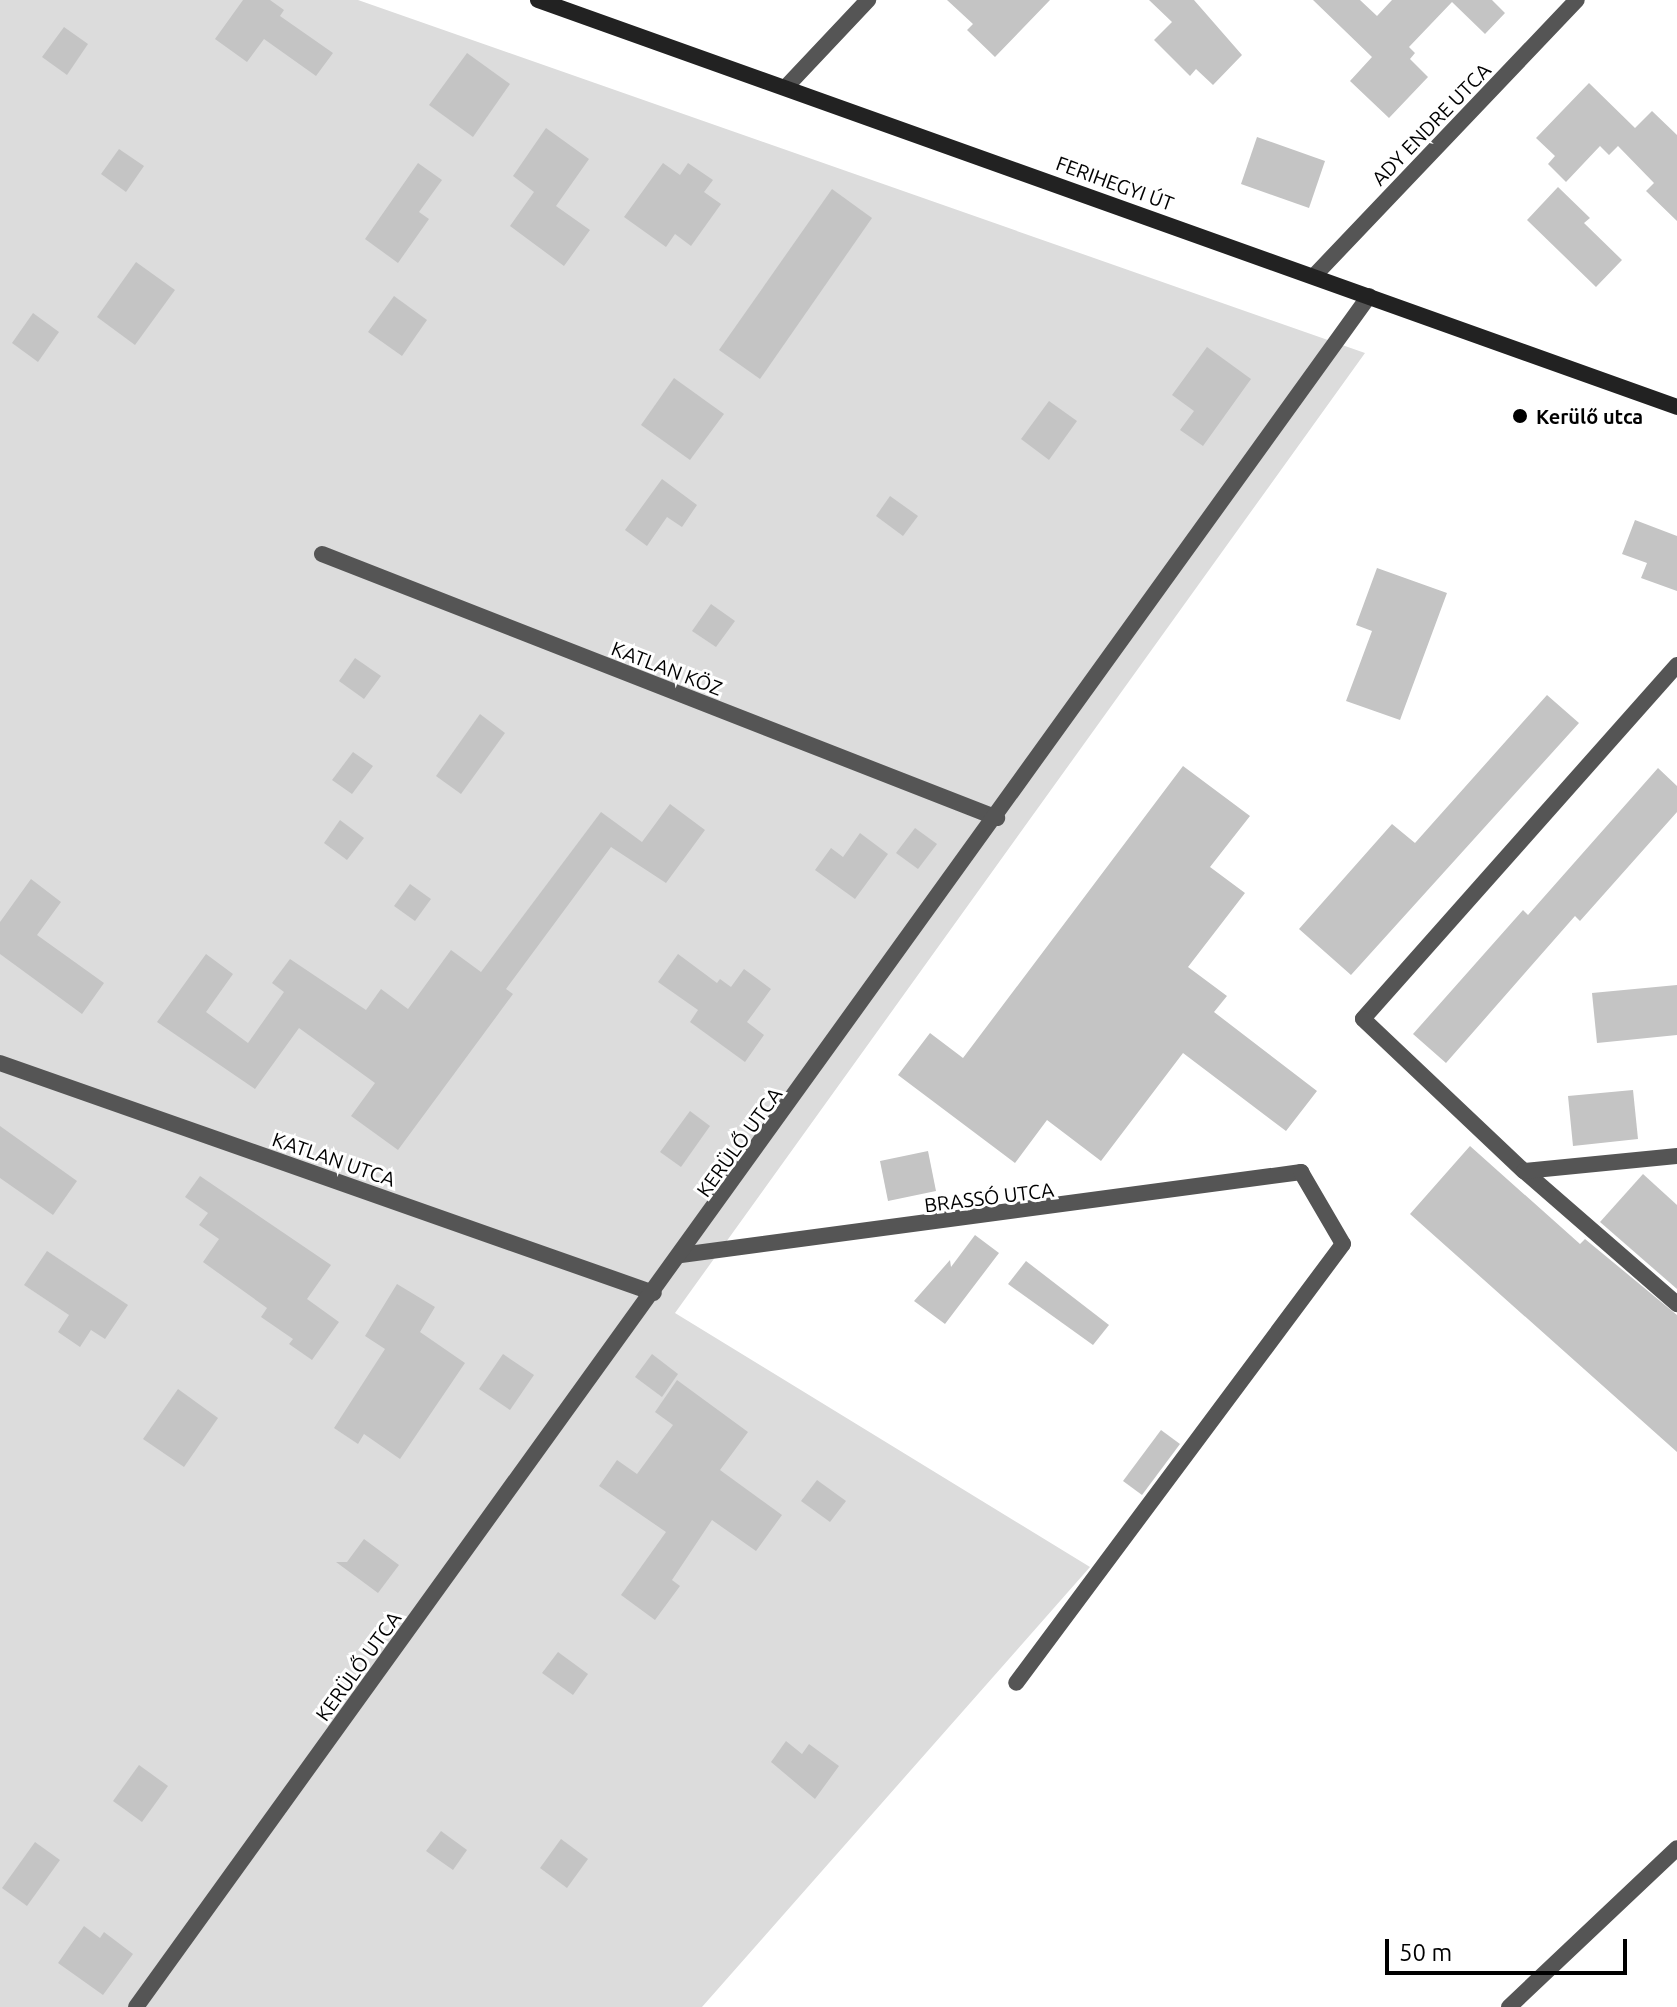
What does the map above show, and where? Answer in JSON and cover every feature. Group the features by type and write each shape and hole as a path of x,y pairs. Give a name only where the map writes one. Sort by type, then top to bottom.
{"main road":[{"name":"FERIHEGYI ÚT","path":"538,0 1677,407"}],"street":[{"path":"786,87 868,0"},
{"name":"ADY ENDRE UTCA","path":"1314,276 1577,0"},
{"name":"KERÜLŐ UTCA","path":"136,2007 997,818 1369,296"},
{"name":"KATLAN KÖZ","path":"322,554 997,818"},
{"path":"1677,665 1363,1019 1524,1171 1677,1304"},
{"name":"KATLAN UTCA","path":"0,1063 654,1293"},
{"path":"1524,1171 1677,1156"},
{"name":"BRASSÓ UTCA","path":"681,1255 1015,1214 1301,1172 1343,1244 1016,1683"},
{"path":"1509,2007 1677,1848"}],"shaded area":[{"path":"0,0 358,0 1365,353 675,1313 1090,1567 702,2007 0,2007"}],"building":[{"path":"243,0 270,0 284,10 280,16 333,53 316,76 264,39 247,62 215,39"},
{"path":"947,0 1050,0 995,57 967,30 973,24"},
{"path":"1149,0 1194,0 1242,55 1213,85 1196,69 1190,76 1154,40 1172,22"},
{"path":"1313,0 1360,0 1377,16 1392,0 1492,0 1505,13 1485,34 1452,2 1409,47 1415,53 1410,59 1428,77 1389,118 1350,81 1372,57"},
{"path":"64,27 88,44 67,75 42,57"},
{"path":"467,53 510,84 473,137 429,105"},
{"path":"1589,83 1635,128 1652,111 1677,135 1677,221 1646,191 1654,183 1618,146 1609,155 1600,146 1566,182 1548,164 1555,156 1536,138"},
{"path":"546,128 589,159 556,206 590,230 564,266 510,226 534,192 513,176"},
{"path":"1257,137 1325,161 1309,208 1241,184"},
{"path":"119,149 144,166 126,192 101,174"},
{"path":"418,163 442,180 419,212 429,219 398,263 365,239"},
{"path":"663,163 680,175 688,163 713,180 704,192 721,204 691,246 675,234 666,247 624,217"},
{"path":"1558,187 1590,218 1584,223 1622,260 1596,287 1527,220"},
{"path":"832,189 872,218 760,379 719,350"},
{"path":"136,262 175,290 135,345 97,317"},
{"path":"394,296 427,320 402,356 368,332"},
{"path":"33,313 59,332 38,362 12,343"},
{"path":"1207,347 1251,379 1203,446 1180,430 1194,411 1172,395"},
{"path":"674,378 724,414 690,460 641,425"},
{"path":"1049,401 1077,421 1049,460 1021,439"},
{"path":"662,479 697,505 682,527 667,517 647,546 625,530"},
{"path":"890,496 918,516 903,536 876,516"},
{"path":"1635,520 1677,536 1677,591 1641,578 1647,563 1622,554"},
{"path":"1377,568 1447,593 1400,720 1346,701 1372,631 1356,625"},
{"path":"711,604 735,621 716,647 692,631"},
{"path":"355,658 381,676 364,699 339,681"},
{"path":"1547,695 1579,723 1351,975 1299,929 1392,824 1415,843"},
{"path":"480,714 505,733 461,794 436,776"},
{"path":"353,752 373,766 352,794 332,780"},
{"path":"1183,766 1250,816 1210,867 1245,893 1188,967 1227,996 1214,1012 1317,1091 1286,1131 1183,1053 1101,1161 1047,1120 1015,1163 898,1075 930,1033 963,1058"},
{"path":"1658,768 1677,786 1677,812 1580,921 1575,916 1446,1063 1413,1034 1523,910 1528,915"},
{"path":"670,804 705,830 666,883 611,847 506,989 513,994 398,1150 351,1116 375,1083 299,1028 255,1089 157,1022 206,954 233,974 206,1012 248,1043 284,992 272,983 290,959 366,1010 381,989 408,1009 451,950 481,972 601,812 642,842"},
{"path":"340,820 364,838 347,860 324,843"},
{"path":"915,828 937,844 918,869 896,853"},
{"path":"860,833 888,854 855,899 815,870 831,848 843,857"},
{"path":"31,879 61,902 37,935 104,983 82,1014 0,954 0,922"},
{"path":"410,884 431,899 415,921 394,906"},
{"path":"678,954 717,983 720,979 731,987 744,969 771,989 747,1022 764,1035 745,1062 690,1022 698,1010 658,982"},
{"path":"1677,985 1677,1035 1597,1043 1592,993"},
{"path":"1633,1090 1638,1139 1573,1146 1568,1096"},
{"path":"690,1111 710,1126 681,1167 660,1152"},
{"path":"0,1126 77,1181 53,1215 0,1178"},
{"path":"1470,1146 1580,1244 1585,1239 1677,1315 1677,1452 1410,1214"},
{"path":"928,1151 936,1191 888,1201 880,1161"},
{"path":"1643,1174 1677,1205 1677,1289 1600,1222"},
{"path":"200,1176 331,1265 307,1299 339,1322 312,1360 289,1344 293,1339 261,1317 267,1308 203,1262 219,1239 199,1225 208,1213 185,1197"},
{"path":"975,1235 999,1253 945,1324 914,1301 950,1260 951,1267"},
{"path":"47,1251 128,1305 105,1339 91,1330 80,1347 58,1332 69,1315 24,1285"},
{"path":"1026,1261 1109,1325 1093,1345 1008,1284"},
{"path":"397,1284 435,1307 420,1332 465,1363 400,1459 364,1434 358,1444 334,1428 385,1349 365,1336"},
{"path":"503,1354 534,1375 510,1410 479,1389"},
{"path":"652,1354 678,1374 662,1397 635,1377"},
{"path":"677,1380 748,1432 720,1470 782,1515 756,1551 712,1520 672,1580 680,1586 655,1620 621,1595 666,1532 599,1486 617,1460 637,1474 673,1425 655,1412"},
{"path":"178,1389 218,1418 184,1467 143,1439"},
{"path":"1161,1430 1180,1444 1142,1495 1123,1481"},
{"path":"817,1480 846,1501 830,1522 801,1501"},
{"path":"364,1539 399,1565 378,1593 336,1562 347,1562"},
{"path":"558,1652 588,1674 573,1695 542,1673"},
{"path":"786,1741 802,1754 809,1744 839,1766 815,1799 771,1762"},
{"path":"139,1765 168,1786 142,1822 113,1801"},
{"path":"441,1831 467,1850 453,1870 426,1851"},
{"path":"561,1839 588,1859 567,1888 540,1868"},
{"path":"35,1842 60,1860 27,1906 2,1888"},
{"path":"84,1926 100,1938 104,1932 133,1954 103,1995 58,1963"}],"place":[{"name":"Kerülő utca","path":"1520,416"}]}
